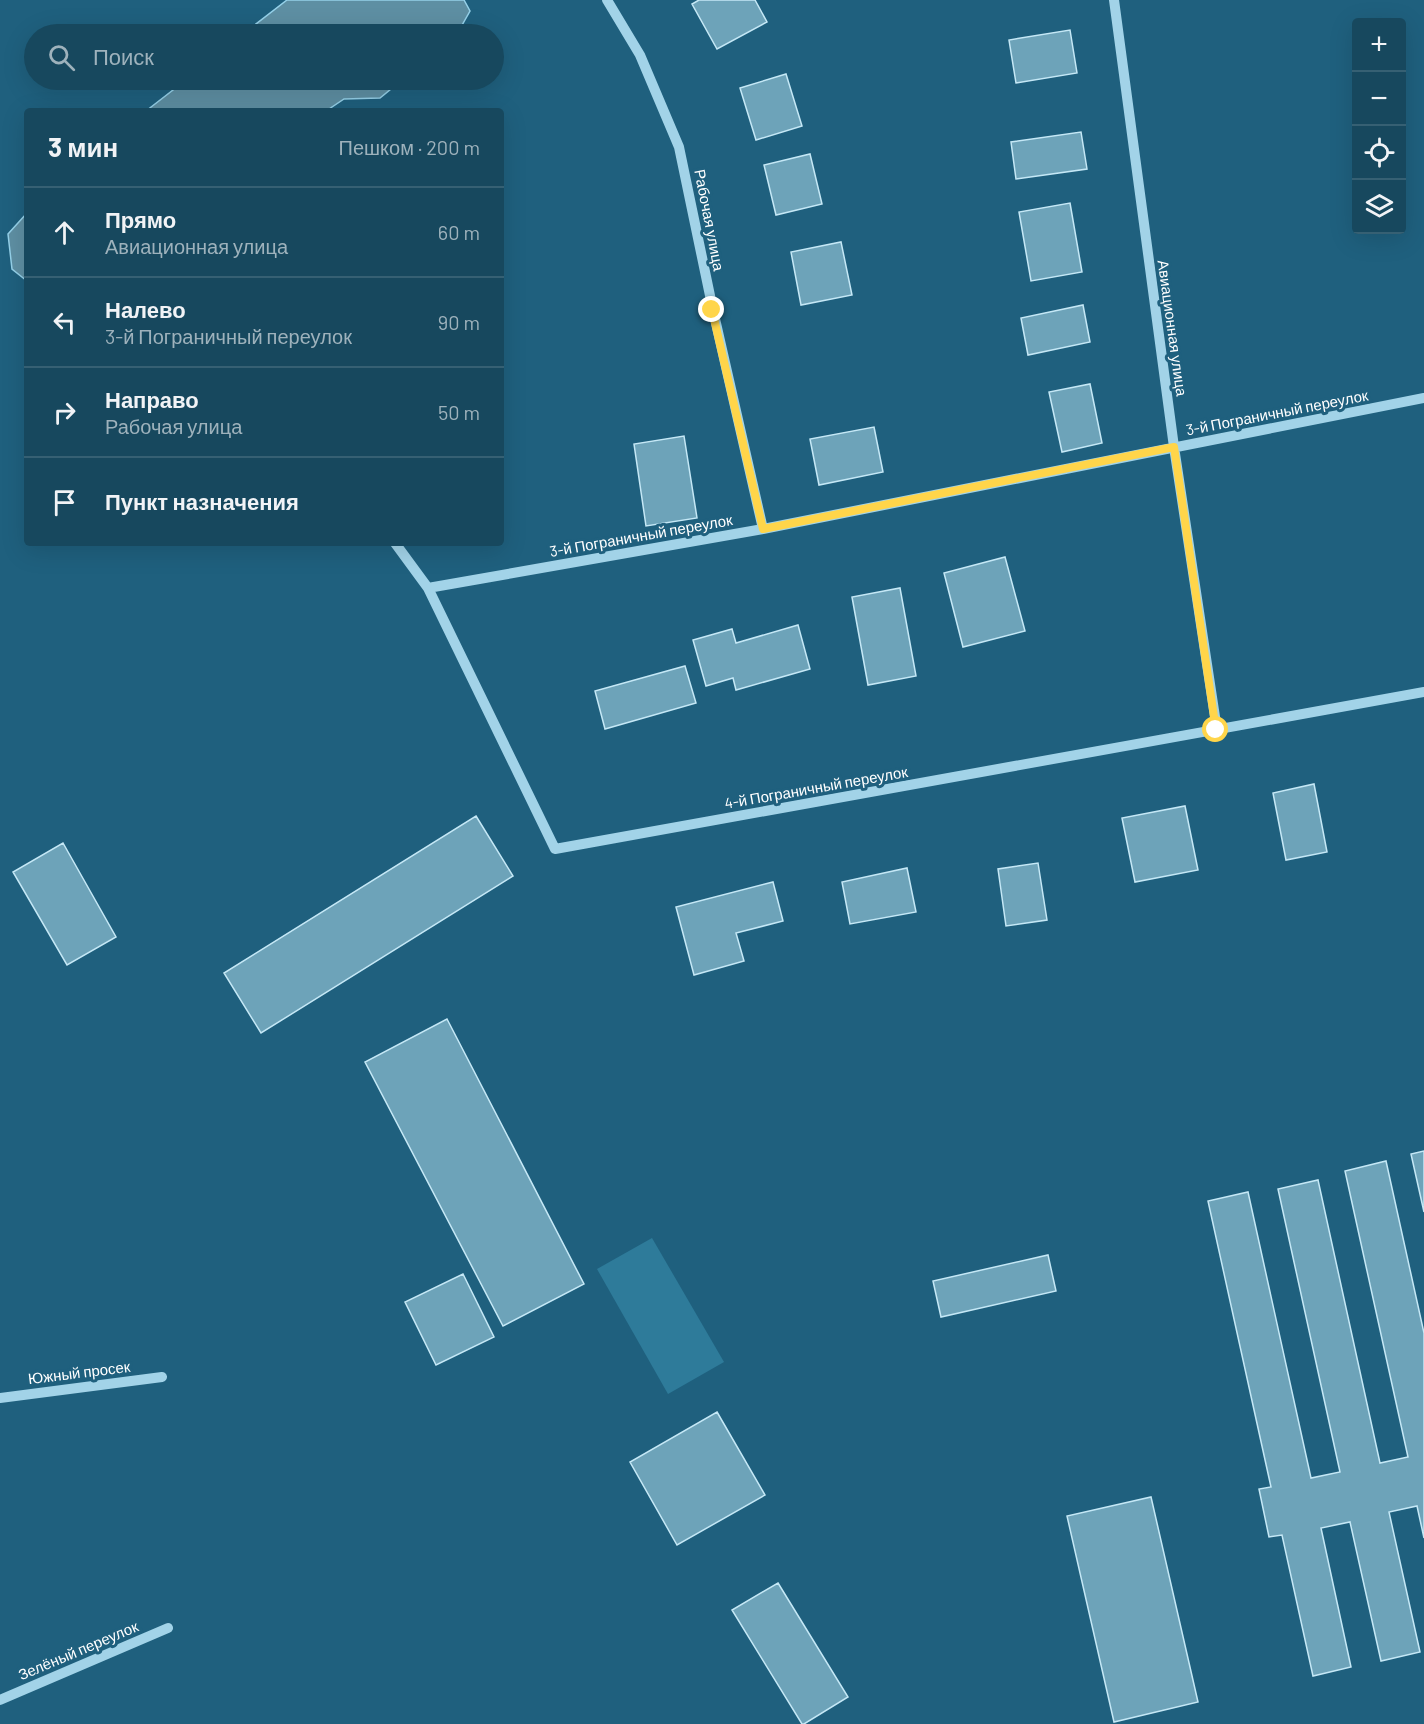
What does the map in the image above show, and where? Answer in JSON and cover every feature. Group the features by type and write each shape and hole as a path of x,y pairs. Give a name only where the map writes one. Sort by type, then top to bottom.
{"street":[{"name":"Рабочая улица","path":"607,0 640,55 680,147 712,310 763,529"},
{"name":"Авиационная улица","path":"1114,0 1174,447 1216,730"},
{"name":"3-й Пограничный переулок","path":"428,588 763,529 1424,398"},
{"name":"4-й Пограничный переулок","path":"397,546 428,588 555,849 1424,692"},
{"name":"Южный просек","path":"0,1398 162,1377"},
{"name":"Зелёный переулок","path":"0,1700 168,1628"}],"shaded area":[{"path":"287,0 464,0 470,11 463,24 256,24"},
{"path":"173,90 390,90 380,98 344,99 330,108 150,108"},
{"path":"24,216 24,279 12,269 8,234"},
{"path":"652,1238 724,1362 668,1394 597,1269"}],"building":[{"path":"699,0 755,0 767,22 717,49 692,4"},
{"path":"1070,30 1077,73 1016,83 1009,40"},
{"path":"786,74 802,126 756,140 740,88"},
{"path":"1081,132 1087,169 1016,179 1011,142"},
{"path":"810,154 822,204 776,215 764,165"},
{"path":"1070,203 1082,272 1031,281 1019,212"},
{"path":"841,242 852,295 801,305 791,252"},
{"path":"1083,305 1090,342 1028,355 1021,318"},
{"path":"1090,384 1102,443 1062,452 1049,392"},
{"path":"874,427 883,472 819,485 810,439"},
{"path":"684,436 697,518 646,526 634,444"},
{"path":"1005,557 1025,631 963,647 944,573"},
{"path":"900,588 916,676 868,685 852,597"},
{"path":"798,625 810,669 736,690 733,678 706,686 693,640 732,629 736,643"},
{"path":"685,666 696,703 605,729 595,691"},
{"path":"1314,784 1327,852 1286,860 1273,793"},
{"path":"1185,806 1198,870 1135,882 1122,818"},
{"path":"476,816 513,876 261,1033 224,973"},
{"path":"63,843 116,937 67,965 13,872"},
{"path":"1038,863 1047,920 1006,926 998,869"},
{"path":"907,868 916,912 850,924 842,882"},
{"path":"773,882 783,921 736,933 744,961 694,975 676,907"},
{"path":"447,1019 584,1284 503,1326 365,1062"},
{"path":"1424,1151 1424,1212 1411,1154"},
{"path":"1386,1161 1424,1333 1424,1538 1417,1506 1389,1512 1420,1652 1381,1661 1350,1522 1321,1528 1351,1667 1313,1676 1282,1535 1269,1537 1259,1489 1271,1487 1208,1201 1248,1192 1311,1478 1340,1472 1278,1189 1318,1180 1380,1463 1408,1457 1345,1171"},
{"path":"1048,1255 1056,1291 941,1317 933,1281"},
{"path":"463,1274 494,1337 436,1365 405,1302"},
{"path":"717,1412 765,1495 677,1545 630,1462"},
{"path":"1151,1497 1198,1702 1114,1722 1067,1516"},
{"path":"778,1583 848,1697 804,1724 732,1610"}],"route":[{"path":"712,310 763,529 1174,447 1216,730"}]}
